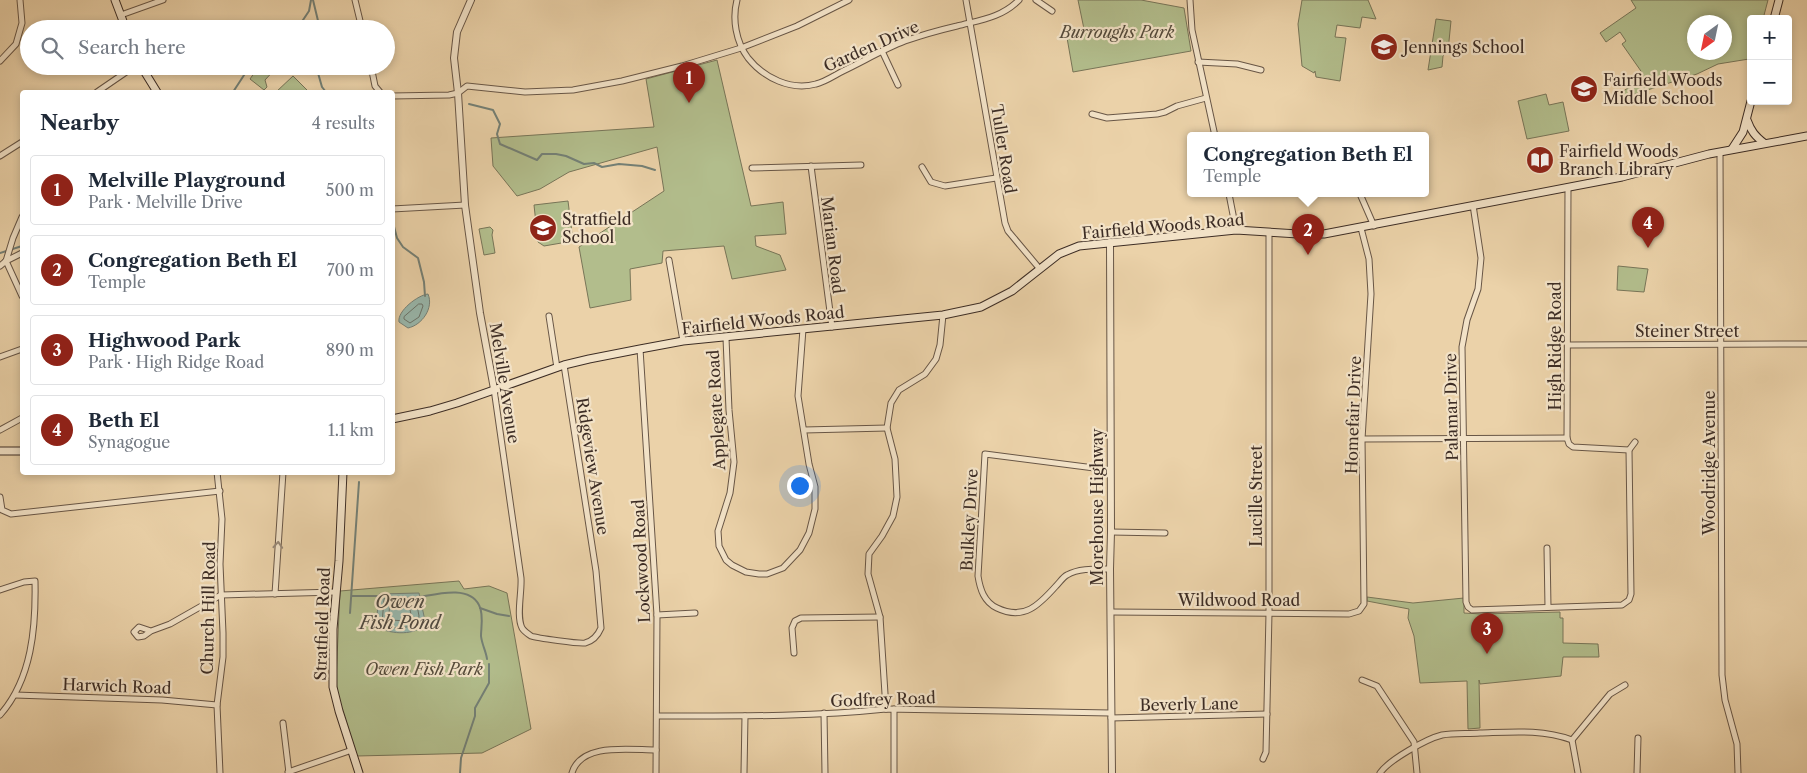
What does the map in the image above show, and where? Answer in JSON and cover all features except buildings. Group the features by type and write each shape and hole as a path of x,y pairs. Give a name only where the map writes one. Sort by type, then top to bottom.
{"main road":[{"path":"115,0 123,20"},
{"path":"1775,15 1779,0"},
{"path":"146,75 155,90"},
{"path":"1732,149 1743,132 1750,105"},
{"path":"1747,119 1750,130 1764,144"},
{"name":"Fairfield Woods Road","path":"395,418 430,411 589,359 640,349 683,341 943,315 982,307 1012,291 1059,254 1079,246 1236,230 1324,234 1374,226 1622,177 1732,149 1807,136"},
{"path":"0,451 20,451"},
{"name":"Stratfield Road","path":"343,475 334,629 333,687 335,699 359,773"}],"street":[{"path":"20,0 22,20"},
{"path":"121,15 163,0"},
{"path":"355,0 360,20"},
{"name":"Melville Avenue","path":"471,0 457,32 454,58 465,205 521,578 520,621 522,628 532,636 584,643 592,639 601,628 596,571"},
{"path":"737,0 734,10 738,40 741,48"},
{"path":"395,96 449,96 468,86 525,92 573,90 631,79 741,48 797,26 849,0"},
{"name":"Tuller Road","path":"966,0 1002,212 1008,231 1040,268"},
{"name":"Garden Drive","path":"741,48 753,64 770,77 786,84 801,86 818,84 882,51 923,35 993,18 1010,9 1019,0"},
{"path":"1036,0 1052,11"},
{"path":"1190,0 1190,16 1198,62 1214,132"},
{"path":"0,61 16,44 20,30"},
{"path":"882,51 898,85"},
{"path":"1198,62 1237,64 1261,70"},
{"path":"100,90 122,75"},
{"path":"373,75 375,86 378,90"},
{"path":"1092,114 1107,118 1157,114 1176,106 1206,98"},
{"path":"0,156 20,143"},
{"name":"Woodridge Avenue","path":"1720,152 1722,675 1725,700 1737,744 1738,773"},
{"path":"752,168 861,165"},
{"name":"Marian Road","path":"810,166 832,327"},
{"path":"922,167 931,182 945,186 996,178"},
{"name":"High Ridge Road","path":"1567,438 1568,187"},
{"path":"1229,197 1236,230"},
{"path":"1361,197 1374,226"},
{"path":"395,209 465,205"},
{"name":"Palamar Drive","path":"1473,205 1481,258 1478,289 1467,320 1462,347 1466,602 1472,610 1548,606"},
{"path":"20,222 6,261 20,292"},
{"name":"Homefair Drive","path":"1361,228 1369,259 1371,294 1362,439 1364,604"},
{"name":"Lucille Street","path":"1263,759 1266,752 1269,613 1269,232"},
{"path":"13,238 20,235"},
{"name":"Morehouse Highway","path":"1110,242 1112,773"},
{"path":"0,266 20,254"},
{"path":"669,260 683,341"},
{"path":"886,709 880,617 868,574 869,554 893,516 897,498 895,459 887,428 891,403 899,390 925,374 936,359 940,345 943,315"},
{"name":"Ridgeview Avenue","path":"549,316 561,367 596,571"},
{"path":"803,329 798,396 804,430 887,428"},
{"name":"Applegate Road","path":"726,338 729,410 734,462 730,493 718,531 719,546 721,553 732,565 746,572 759,574 783,568 795,557 805,543 815,509 816,497 804,430"},
{"name":"Steiner Street","path":"1568,345 1807,344"},
{"name":"Lockwood Road","path":"640,349 657,615 656,773"},
{"path":"0,357 20,350"},
{"path":"0,430 20,419"},
{"path":"1362,439 1567,438 1569,444 1573,447 1628,450"},
{"path":"1547,548 1548,606 1622,606 1629,600 1631,594 1628,450 1635,442"},
{"name":"Bulkley Drive","path":"1110,470 985,454 978,576 979,585 989,604 1004,611 1015,613 1036,607 1066,575 1080,570 1110,569"},
{"name":"Church Hill Road","path":"217,475 222,519 221,595 223,657 217,704 220,773"},
{"path":"275,594 283,475"},
{"path":"0,497 2,510 11,514 220,491"},
{"path":"1111,532 1165,533"},
{"path":"0,590 24,582 35,581 36,615 32,644 15,694 0,716"},
{"path":"151,631 170,624 221,595 336,592"},
{"name":"Wildwood Road","path":"1111,612 1349,614 1359,611 1364,604"},
{"path":"657,615 696,613"},
{"path":"794,653 792,628 795,621 801,618 880,617"},
{"path":"1362,680 1376,686 1414,742 1417,773"},
{"path":"1578,773 1572,740 1610,694 1625,685"},
{"name":"Harwich Road","path":"15,694 217,704"},
{"name":"Godfrey Road","path":"657,716 744,716 886,709 1111,715"},
{"path":"894,709 894,773"},
{"path":"824,713 825,773"},
{"name":"Beverly Lane","path":"1111,715 1267,714"},
{"path":"744,716 744,773"},
{"path":"283,723 288,772 352,750"},
{"path":"1380,773 1385,766 1415,747 1427,740 1443,735 1533,732 1556,734 1572,740"},
{"path":"1637,773 1638,738"},
{"path":"572,773 578,760 591,753 656,750"}],"green space":[{"name":"Burroughs Park","path":"1078,0 1141,0 1184,8 1191,51 1073,72 1066,32 1084,29"},
{"path":"1302,0 1368,0 1376,19 1362,17 1360,28 1337,25 1335,37 1346,38 1340,81 1316,77 1315,71 1314,73 1302,66 1298,24"},
{"path":"1631,0 1768,0 1764,15 1747,15 1747,59 1718,64 1697,74 1622,100 1618,95 1632,85 1629,82 1643,74 1622,44 1626,41 1620,32 1606,42 1600,33 1636,8"},
{"path":"1436,19 1451,21 1448,51 1443,56 1442,67 1428,70"},
{"path":"717,60 751,206 783,202 786,234 755,236 756,246 780,255 786,270 732,279 724,246 663,251 662,263 630,269 631,300 590,308 579,247 664,191 657,147 569,172 540,189 517,196 493,166 491,138 654,127 646,79"},
{"path":"253,75 270,75 265,80 267,87 264,90 250,79"},
{"path":"293,76 307,90 278,90"},
{"path":"1546,94 1549,105 1563,102 1569,131 1527,139 1518,101"},
{"path":"568,201 573,241 544,246 538,242 534,205"},
{"path":"490,227 493,230 495,253 484,255 479,229"},
{"path":"1618,266 1648,269 1644,292 1617,290"},
{"name":"Owen Fish Park","path":"459,581 464,589 489,586 507,593 531,729 482,753 357,756 338,696 336,681 340,591"},
{"path":"1367,597 1413,603 1464,598 1464,613 1560,612 1560,618 1563,618 1563,643 1598,644 1599,657 1563,657 1561,676 1480,684 1479,680 1480,728 1468,729 1467,681 1420,683 1414,636 1408,618 1409,609 1367,601"}],"water":[{"path":"428,294 428,310 422,320 408,328 399,322 401,313 409,304 419,297"},
{"name":"Owen Fish Pond","path":"419,593 424,616 423,626 413,631 400,633 387,631 376,626 379,594"}],"waterway":[{"path":"303,20 309,11 311,0"},
{"path":"313,0 318,20"},
{"path":"234,90 244,75"},
{"path":"319,75 324,90"},
{"path":"469,104 493,110 500,124 497,134 500,144 537,160 542,154 556,154 584,164 594,163 602,167 619,164 642,166 655,170"},
{"path":"395,230 403,247 418,258 424,282 425,296"},
{"path":"0,253 20,247"},
{"path":"350,613 359,482"},
{"path":"420,597 452,592 468,595 474,599 479,605 481,612 481,636 487,659"},
{"path":"352,596 379,596"},
{"path":"480,608 509,616"},
{"path":"460,773 461,758 475,716 475,708 489,683 489,664"}],"place":[{"name":"Jennings School","path":"1384,47"},
{"name":"Fairfield Woods Middle School","path":"1584,89"},
{"name":"Melville Playground","path":"689,103"},
{"name":"Fairfield Woods Branch Library","path":"1540,160"},
{"name":"Stratfield School","path":"543,228"},
{"name":"Beth El","path":"1648,248"},
{"name":"Congregation Beth El","path":"1308,255"},
{"name":"Highwood Park","path":"1487,654"}]}
